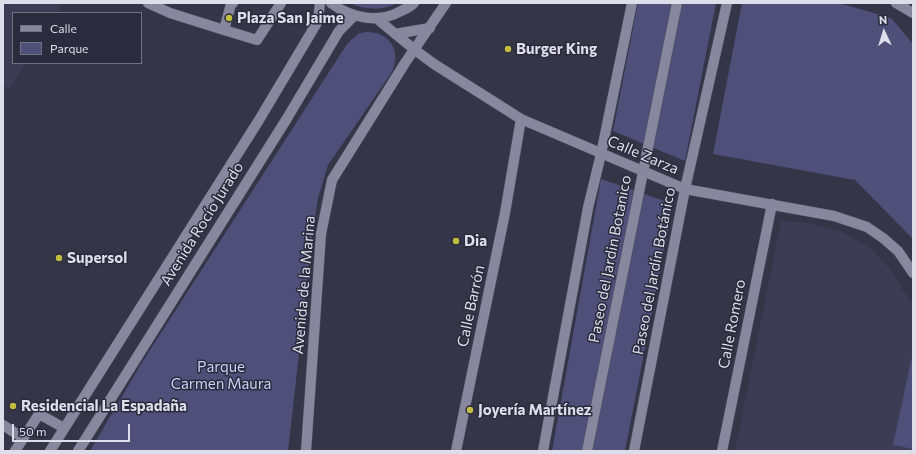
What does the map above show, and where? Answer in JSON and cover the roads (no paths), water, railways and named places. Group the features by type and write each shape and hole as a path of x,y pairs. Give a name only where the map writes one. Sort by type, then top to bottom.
{"street":[{"path":"148,3 170,13 257,40 281,3"},
{"path":"224,30 231,4 233,3"},
{"name":"Avenida Rocío Jurado","path":"50,451 259,120 318,21 320,3"},
{"path":"331,3 354,16 376,18 395,14 414,3"},
{"name":"Avenida de la Marina","path":"306,451 321,234 332,180 446,3"},
{"path":"543,451 588,208 601,154 632,3"},
{"name":"Paseo del Jardin Botanico","path":"587,451 677,3"},
{"name":"Paseo del Jardín Botánico","path":"634,451 684,189 727,3"},
{"path":"896,3 913,13"},
{"name":"Avenida Rocío Jurado","path":"78,451 286,120 339,31 354,16"},
{"name":"Calle Zarza","path":"376,18 434,64 520,119 684,189 834,216 867,227 898,251 913,273"},
{"path":"395,34 430,28"},
{"name":"Calle Barrón","path":"456,451 505,214 520,119"},
{"name":"Calle Romero","path":"722,451 772,204"},
{"path":"15,451 39,414 64,428"},
{"path":"3,425 23,438"}],"place":[{"name":"Plaza San Jaime","path":"229,18"},
{"name":"Burger King","path":"508,49"},
{"name":"Dia","path":"456,241"},
{"name":"Supersol","path":"59,258"},
{"name":"Residencial La Espadaña","path":"13,406"},
{"name":"Joyería Martínez","path":"470,410"}],"park label":[{"name":"Parque Carmen Maura","path":"221,376"}]}
